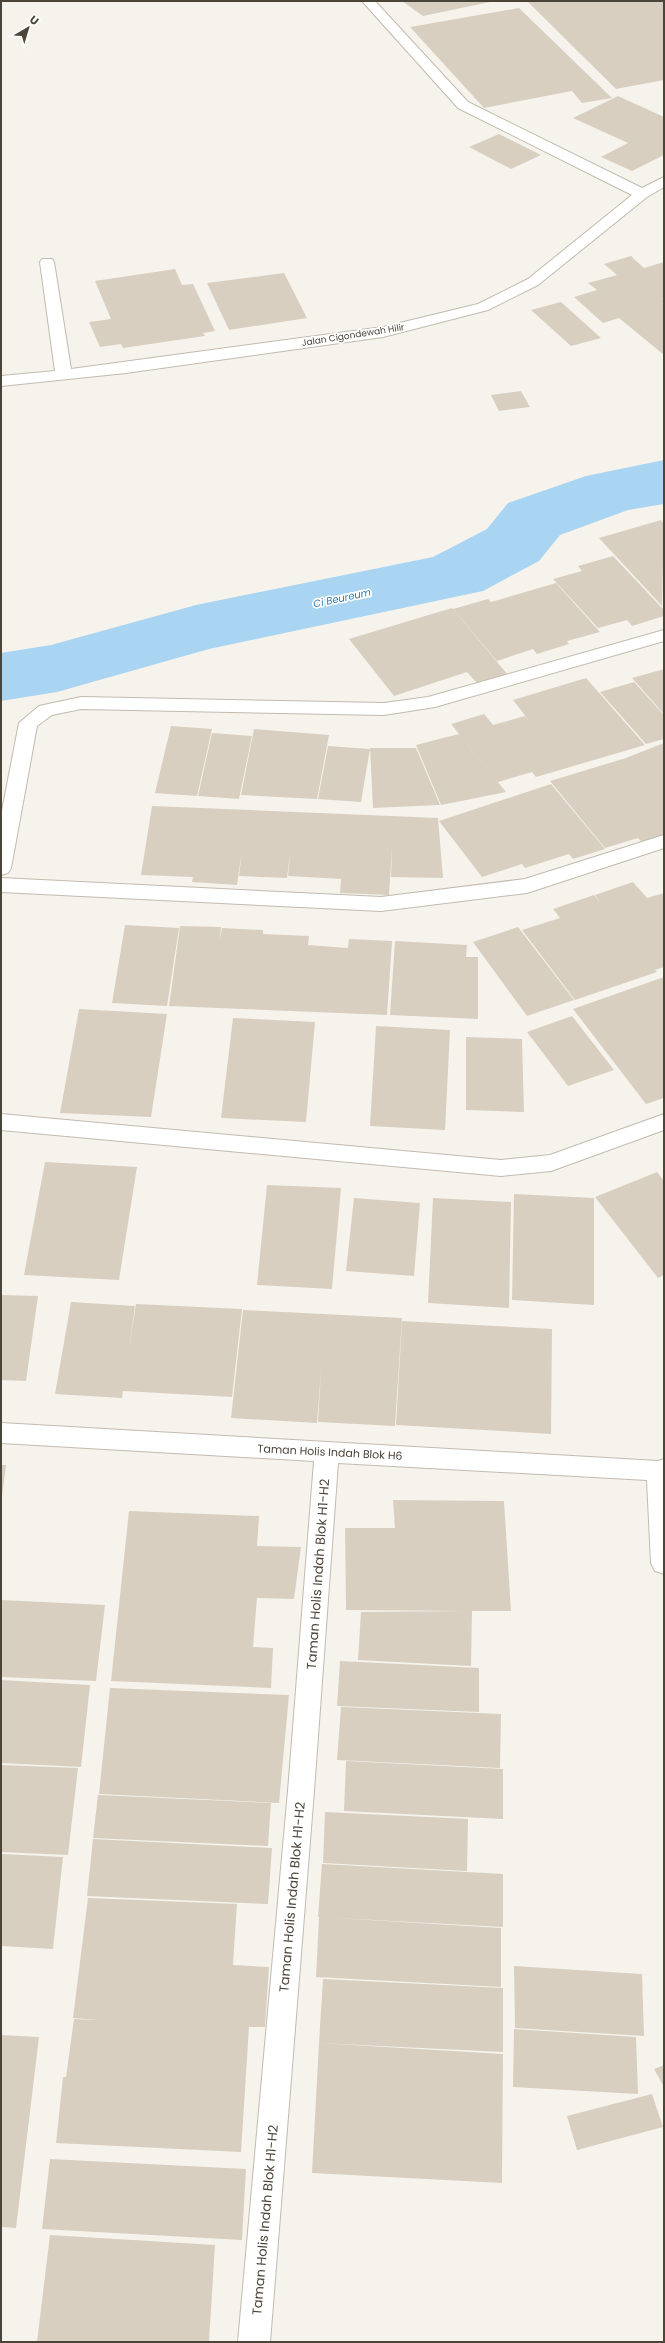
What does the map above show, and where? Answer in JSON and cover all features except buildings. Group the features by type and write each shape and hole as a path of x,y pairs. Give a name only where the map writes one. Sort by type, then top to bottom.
{"street":[{"path":"368,1 463,104 642,194"},
{"name":"Jalan Cigondewah Hilir","path":"1,381 126,368 383,332 483,308 533,282 642,194 664,182"},
{"path":"47,262 64,375"},
{"path":"1,868 28,723 46,710 81,703 384,710 429,703 664,635"},
{"path":"1,885 381,904 527,886 664,841"},
{"path":"1,1122 501,1168 550,1163 664,1122"},
{"name":"Taman Holis Indah Blok H6","path":"1,1433 661,1470"},
{"name":"Taman Holis Indah Blok H1-H2","path":"254,2342 301,1791 327,1452"},
{"path":"661,1470 664,1563"}],"waterway":[{"name":"Ci Beureum","path":"1,677 57,668 196,628 456,575 513,545 534,519 612,491 664,482"}]}
